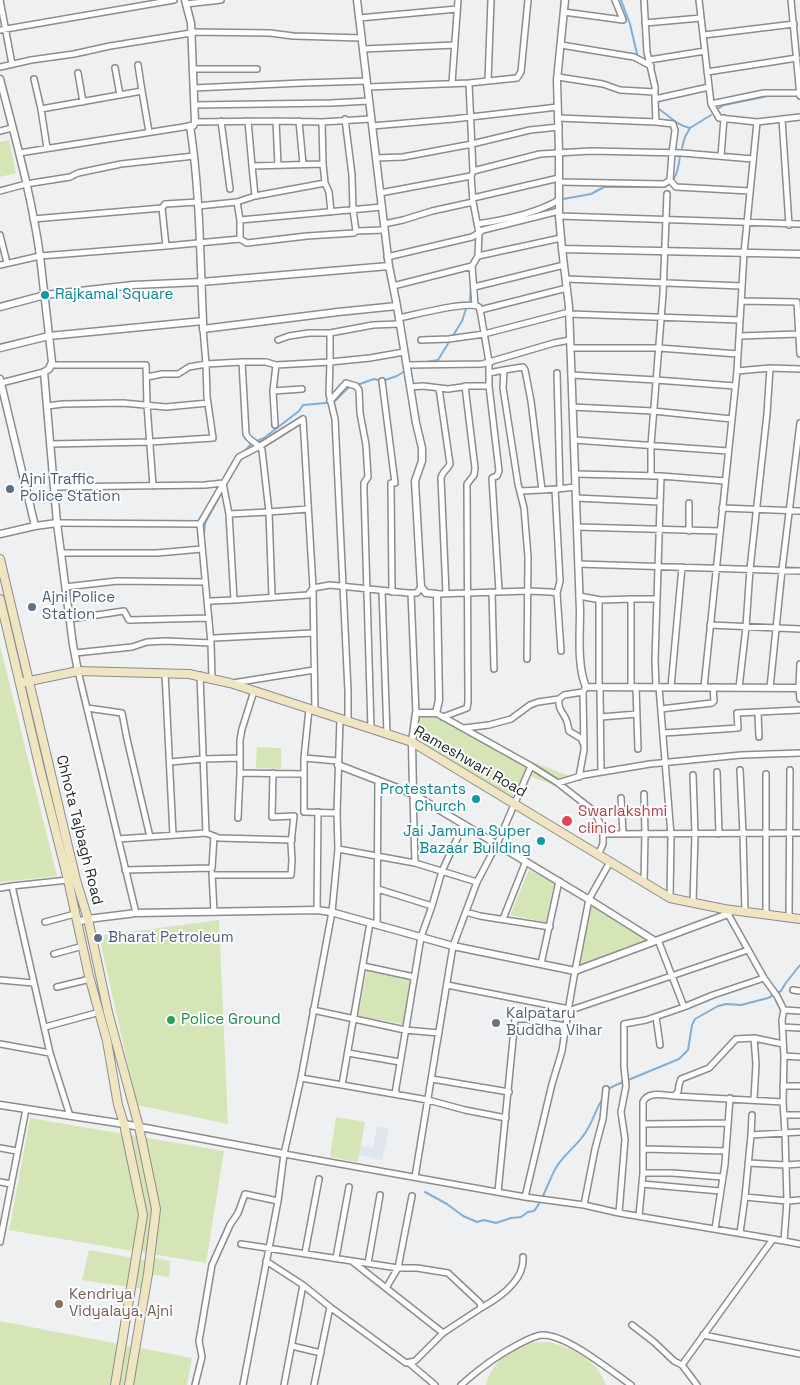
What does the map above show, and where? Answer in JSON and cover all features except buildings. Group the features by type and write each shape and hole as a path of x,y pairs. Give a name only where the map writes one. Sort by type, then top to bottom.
{"main road":[{"name":"Chhota Tajbagh Road","path":"0,559 76,880 88,919 108,1012 139,1127 156,1209 148,1274 129,1385"},
{"path":"0,600 90,979 107,1041 118,1105 124,1124 142,1215 115,1385"},
{"name":"Rameshwari Road","path":"20,683 78,671 200,675 230,683 412,742 670,898 730,912 800,918"}],"street":[{"path":"0,0 3,29 12,64"},
{"path":"3,29 174,0"},
{"path":"50,444 150,442 213,438 208,403 203,329 198,204 192,124 194,88 191,22 186,2 221,0"},
{"path":"211,601 308,595 313,588 330,585 411,593 418,593 421,587 415,481 422,461 422,448 389,266 357,0"},
{"path":"452,83 458,0"},
{"path":"488,81 490,0"},
{"path":"194,88 302,83 469,83 517,78 521,72 528,0"},
{"path":"565,0 558,78 559,214 569,313 580,653 585,689 584,750 579,777"},
{"path":"564,12 623,20 615,0"},
{"path":"644,0 647,52 655,96 656,122"},
{"path":"699,0 709,87 712,104 719,118 757,122 800,117"},
{"path":"712,104 764,93 800,94 798,55 791,0"},
{"path":"359,18 457,9"},
{"path":"645,23 701,18"},
{"path":"704,35 794,22 800,19"},
{"path":"0,67 191,33 270,33 293,36 362,38"},
{"path":"363,49 455,45"},
{"path":"561,45 634,57 650,63 705,51"},
{"path":"707,72 798,55"},
{"path":"138,65 150,132"},
{"path":"115,68 120,95"},
{"path":"193,69 257,69"},
{"path":"78,74 83,102"},
{"path":"558,78 603,84 620,90 655,96 709,87"},
{"path":"0,79 19,153 33,219 40,256 49,336 51,365 49,369 44,372 0,381 35,526"},
{"path":"34,79 48,148"},
{"path":"469,83 473,200 478,229 478,256 472,266 475,304 480,310 489,362 489,386 499,471 497,476 492,478 499,592"},
{"path":"41,109 142,91"},
{"path":"194,105 331,103 369,100"},
{"path":"19,153 192,124 248,121 322,122 345,120 372,122 470,117 558,107"},
{"path":"558,118 673,124 675,130 670,180 676,187 750,191"},
{"path":"721,156 724,118"},
{"path":"782,119 789,225"},
{"path":"345,120 352,175 356,231"},
{"path":"248,121 255,196"},
{"path":"276,121 278,165"},
{"path":"299,121 303,164"},
{"path":"221,122 230,189"},
{"path":"322,122 323,164 331,212"},
{"path":"704,687 737,371 744,253 757,122"},
{"path":"376,158 403,157 472,144 530,130 559,127"},
{"path":"0,130 12,128"},
{"path":"380,193 472,174 540,154 559,152 672,152 753,159"},
{"path":"0,190 121,164 194,156"},
{"path":"252,166 323,164"},
{"path":"0,265 40,256 240,239 247,243 354,233 356,231 384,227 473,200 559,180 664,184 670,180"},
{"path":"33,219 162,208 165,204 237,202 255,196 325,183"},
{"path":"651,476 653,411 664,283 667,194"},
{"path":"388,256 472,237 478,229 547,207 559,200"},
{"path":"237,202 240,220 240,239"},
{"path":"240,220 382,207"},
{"path":"162,208 166,246"},
{"path":"478,229 559,214 667,220 800,224"},
{"path":"0,235 6,264"},
{"path":"478,256 561,238"},
{"path":"562,249 800,254"},
{"path":"474,287 564,265"},
{"path":"0,307 45,295 133,285 201,282 389,266"},
{"path":"393,286 472,266"},
{"path":"566,279 742,286"},
{"path":"480,310 567,288"},
{"path":"742,301 799,302 800,354"},
{"path":"278,340 309,333 330,333 399,321 460,305 475,304"},
{"path":"203,329 397,306"},
{"path":"420,340 449,340 484,334 569,313 740,320"},
{"path":"0,348 49,336 203,321"},
{"path":"243,1385 278,1201 284,1154 301,1078 332,912 338,849 338,763 348,691 335,419 329,394 330,333"},
{"path":"739,336 799,334"},
{"path":"408,367 426,364 482,364 570,340"},
{"path":"570,348 659,348 738,354"},
{"path":"147,377 162,374 178,374 189,367 206,364 266,362 276,366 370,358 404,352"},
{"path":"242,362 246,434 262,450 269,512 272,597"},
{"path":"51,365 146,365 146,405 153,486"},
{"path":"275,425 274,391 276,366"},
{"path":"489,373 523,367 525,370 542,490"},
{"path":"738,688 746,627 770,368"},
{"path":"737,371 800,368"},
{"path":"504,370 506,406 524,508 528,557 527,659"},
{"path":"44,372 57,523 78,671 136,913"},
{"path":"557,373 557,489 560,580 557,593 561,651"},
{"path":"571,375 735,386"},
{"path":"382,381 395,483 390,483 392,592"},
{"path":"330,401 346,384 354,386 359,390 368,476 364,483 364,491 371,728"},
{"path":"410,387 423,386 448,389 465,386 489,386"},
{"path":"443,717 467,708 468,702 467,484 474,475 475,468 465,386"},
{"path":"440,388 450,464 448,470 441,478 446,593"},
{"path":"274,391 302,389"},
{"path":"47,406 113,403 166,407 208,403"},
{"path":"572,407 653,411 732,418"},
{"path":"212,679 213,641 200,524 239,457 303,419 313,588 314,670 312,710 304,758 304,812 337,813"},
{"path":"770,688 800,423"},
{"path":"574,440 728,451"},
{"path":"575,474 661,476 725,481"},
{"path":"661,476 655,660 664,733 671,833 670,898"},
{"path":"54,487 205,485 223,483"},
{"path":"223,483 229,514 234,600"},
{"path":"520,491 575,487"},
{"path":"576,498 660,502"},
{"path":"689,503 689,531"},
{"path":"722,508 800,511"},
{"path":"229,514 308,509"},
{"path":"0,534 57,523 200,524"},
{"path":"577,526 720,532"},
{"path":"61,553 157,553 202,549"},
{"path":"578,564 800,571"},
{"path":"671,687 682,567"},
{"path":"66,588 117,581 205,582"},
{"path":"421,587 426,593 437,594 528,591 557,593"},
{"path":"382,591 387,734"},
{"path":"492,592 494,669"},
{"path":"411,593 416,712 412,742 415,863"},
{"path":"436,713 439,700 437,594"},
{"path":"579,596 598,600 657,599"},
{"path":"631,599 633,687 637,714 638,749"},
{"path":"598,600 601,772"},
{"path":"70,619 124,611 129,620 209,618"},
{"path":"710,625 800,629"},
{"path":"75,653 132,647 147,642 213,641 313,633"},
{"path":"800,664 800,700"},
{"path":"230,683 314,670"},
{"path":"165,673 173,835"},
{"path":"200,675 206,833"},
{"path":"584,746 582,739 569,731 566,718 559,706 560,700 564,696 585,689 600,687 799,688"},
{"path":"661,708 712,703 714,701 713,687"},
{"path":"238,818 242,729 254,691"},
{"path":"464,728 490,725 511,719 530,705 538,702 560,700"},
{"path":"87,708 122,712 150,837"},
{"path":"664,733 738,728 737,713 800,710"},
{"path":"416,712 436,713 464,728 558,783 596,812 603,834 603,844 598,855"},
{"path":"758,713 759,737"},
{"path":"601,717 637,714"},
{"path":"558,783 584,775 666,762 741,755 800,753"},
{"path":"170,762 240,758"},
{"path":"304,758 338,763 414,794 656,941 684,1007"},
{"path":"416,1177 454,946 477,882 497,844 530,766"},
{"path":"740,770 744,912"},
{"path":"789,917 790,770"},
{"path":"717,772 719,834"},
{"path":"240,773 304,774"},
{"path":"212,875 291,875 294,816 272,817 273,773"},
{"path":"766,774 766,915"},
{"path":"693,775 695,834 693,903"},
{"path":"342,1085 362,966 374,924 378,889 378,780"},
{"path":"644,794 644,882"},
{"path":"621,798 623,833"},
{"path":"317,910 318,812"},
{"path":"395,1094 420,937 432,906 442,871 464,824"},
{"path":"118,839 206,833 219,838 292,840"},
{"path":"603,834 800,833"},
{"path":"214,836 212,868 214,912"},
{"path":"338,849 415,863 477,882"},
{"path":"503,919 526,861"},
{"path":"525,1197 550,1090 562,1051 589,900 610,862"},
{"path":"125,870 212,868"},
{"path":"0,888 68,880"},
{"path":"541,964 559,881"},
{"path":"12,886 50,1053 70,1116"},
{"path":"378,889 432,906"},
{"path":"77,922 136,913 317,910 332,912 454,946 575,971 730,912 748,950 784,1010 782,1020 784,1056 783,1102 787,1201 784,1241"},
{"path":"466,912 550,927"},
{"path":"44,922 75,914"},
{"path":"54,954 83,946"},
{"path":"447,985 568,1010 748,950"},
{"path":"362,966 414,977"},
{"path":"619,1213 625,1139 621,1112 625,1081 624,1024 656,1017 764,978"},
{"path":"57,987 90,979"},
{"path":"0,980 33,982"},
{"path":"793,990 800,991"},
{"path":"313,1010 405,1030 439,1033"},
{"path":"784,1010 800,1010"},
{"path":"45,1027 100,1012"},
{"path":"656,1017 660,1045"},
{"path":"498,1192 516,1020 527,1019 566,1026"},
{"path":"783,1027 800,1028"},
{"path":"674,1096 678,1092 681,1079 709,1068 736,1039 754,1038 783,1044"},
{"path":"754,1038 756,1064 754,1099"},
{"path":"0,1044 50,1053"},
{"path":"348,1053 400,1062"},
{"path":"784,1056 800,1056"},
{"path":"301,1078 428,1100 506,1118"},
{"path":"432,1080 508,1092"},
{"path":"783,1086 800,1086"},
{"path":"584,1205 603,1119 605,1094"},
{"path":"639,1216 643,1173 642,1102 650,1094 783,1102"},
{"path":"715,1229 726,1151 730,1098"},
{"path":"0,1105 124,1124 525,1197 584,1205 619,1213 800,1244"},
{"path":"0,1242 26,1109"},
{"path":"740,1233 752,1115"},
{"path":"784,1115 800,1115"},
{"path":"643,1124 728,1123"},
{"path":"751,1135 800,1132"},
{"path":"0,1148 18,1152"},
{"path":"643,1149 726,1151"},
{"path":"748,1163 800,1164"},
{"path":"643,1173 722,1177"},
{"path":"305,1253 320,1179"},
{"path":"0,1182 11,1184"},
{"path":"642,1184 720,1191"},
{"path":"336,1258 349,1187"},
{"path":"195,1385 202,1357 199,1341 212,1265 230,1225 238,1213 245,1194 278,1201"},
{"path":"365,1271 369,1263 380,1195"},
{"path":"386,1288 398,1268 412,1196"},
{"path":"745,1197 787,1201 800,1200"},
{"path":"682,1365 773,1239"},
{"path":"241,1244 398,1268 417,1268 448,1273 480,1303 481,1308"},
{"path":"409,1363 415,1361 443,1333 498,1299 518,1277 524,1264 523,1257"},
{"path":"352,1260 443,1333"},
{"path":"266,1261 303,1285 406,1363 409,1363 435,1385"},
{"path":"284,1385 303,1285"},
{"path":"314,1385 330,1306"},
{"path":"632,1325 682,1365 696,1385"},
{"path":"461,1385 480,1368 498,1356 533,1337 544,1335 560,1339 579,1349 631,1385"},
{"path":"703,1335 800,1354"},
{"path":"292,1346 321,1353"}],"shaded area":[{"path":"377,1126 389,1128 382,1160 359,1155 361,1146 373,1148"}],"green space":[{"path":"9,140 16,173 0,177 0,142"},
{"path":"0,646 57,876 0,882"},
{"path":"418,714 436,715 527,766 512,798 414,741"},
{"path":"257,747 281,748 281,769 256,768"},
{"path":"532,762 570,776 565,789 527,775"},
{"path":"529,870 554,883 546,922 510,915"},
{"path":"592,904 651,940 580,965"},
{"name":"Police Ground","path":"219,920 228,1124 137,1105 99,936"},
{"path":"367,970 410,979 403,1024 358,1016"},
{"path":"336,1117 365,1122 358,1162 330,1157"},
{"path":"30,1118 224,1151 206,1263 9,1230"},
{"path":"89,1250 150,1261 151,1257 170,1261 169,1277 147,1274 143,1289 82,1280"},
{"path":"0,1321 192,1358 187,1385 0,1385"},
{"path":"550,1342 583,1356 596,1368 606,1385 486,1385 496,1364 508,1353 530,1343"}],"waterway":[{"path":"621,0 630,24 637,54"},
{"path":"716,110 724,105 768,96 796,96"},
{"path":"659,109 678,123 690,128 711,115"},
{"path":"682,148 690,128"},
{"path":"563,199 591,194 604,187 664,187 674,178 680,156"},
{"path":"470,300 471,287"},
{"path":"420,363 438,360 462,321 466,309"},
{"path":"357,385 374,379 382,381 405,371"},
{"path":"335,401 350,387"},
{"path":"257,441 264,438 299,411 303,405 326,403"},
{"path":"244,452 252,443"},
{"path":"227,482 231,476"},
{"path":"204,533 205,523 221,494"},
{"path":"607,1092 616,1085 679,1059 688,1050 692,1025 695,1019 718,1006 726,1004 741,1005 768,998 781,991 800,965"},
{"path":"425,1192 447,1204 463,1216 477,1222 484,1220 496,1223 521,1217 528,1212 534,1211 557,1166 586,1132 603,1098"}],"place":[{"name":"Rajkamal Square","path":"45,295"},
{"name":"Ajni Traffic Police Station","path":"10,489"},
{"name":"Ajni Police Station","path":"32,607"},
{"name":"Protestants Church","path":"476,799"},
{"name":"Swarlakshmi clinic","path":"567,821"},
{"name":"Jai Jamuna Super Bazaar Building","path":"541,841"},
{"name":"Bharat Petroleum","path":"98,938"},
{"name":"Police Ground","path":"171,1020"},
{"name":"Kalpataru Buddha Vihar","path":"496,1023"},
{"name":"Kendriya Vidyalaya, Ajni","path":"59,1304"}]}
